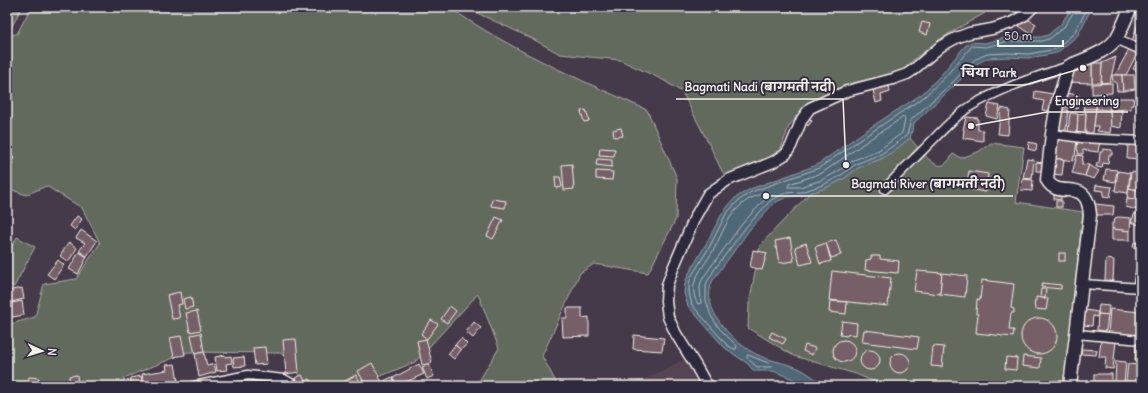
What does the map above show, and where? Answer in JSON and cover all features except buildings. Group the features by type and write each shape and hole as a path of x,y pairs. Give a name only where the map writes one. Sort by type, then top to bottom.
{"main road":[{"path":"1070,386 1090,215 1089,205 1083,194 1054,187 1047,180 1052,134 1057,104 1069,66 1110,46 1116,39 1131,7"}],"street":[{"path":"709,386 705,382 676,334 668,318 666,301 667,285 674,266 695,217 708,194 728,180 772,162 786,154 791,146 802,119 810,108 847,91 907,74 941,46 956,38 969,33 992,29 1011,23 1025,15 1033,7"},
{"path":"1116,39 1141,50"},
{"path":"885,189 939,133 970,107 999,92 1035,77 1069,66"},
{"path":"1052,134 1082,138 1141,141"},
{"path":"1083,284 1139,288 1141,270"},
{"path":"1077,334 1141,340"},
{"path":"194,386 248,376 284,379 296,386"}],"shaded area":[{"path":"683,360 692,371 697,386 610,386 645,379"}],"green space":[{"path":"7,7 22,7 10,30 7,31"},
{"path":"31,7 449,7 496,37 545,63 647,110 677,178 676,219 648,273 594,264 580,273 542,356 558,386 476,386 499,348 478,294 415,362 357,386 309,386 281,353 188,352 124,378 123,386 7,386 7,325 35,317 44,284 76,279 100,243 82,208 46,186 26,195 7,188 7,35 17,34"},
{"path":"464,7 979,7 985,13 948,34 913,60 905,69 878,78 853,83 807,105 789,126 780,152 766,160 725,175 682,92 663,80 620,60 560,54 531,38"},
{"path":"910,138 926,157 936,164 941,165 945,164 953,154 961,158 978,152 991,143 1024,147 1016,202 1083,212 1064,386 884,386 856,374 794,356 748,328 749,304 760,245 810,193 842,180 858,168 883,158"},
{"path":"17,237 35,247 14,287 7,283 7,256"},
{"path":"254,381 277,382 289,386 226,386"}],"water":[{"path":"1072,7 1092,7 1078,35 1057,53 1029,58 988,58 976,64 914,123 910,138 895,150 883,158 858,168 842,180 825,188 802,196 787,197 774,203 750,229 713,280 710,291 710,302 714,313 729,334 739,343 758,355 799,368 824,386 810,386 773,371 755,371 748,364 725,348 688,306 684,293 688,275 723,212 735,198 750,189 817,165 865,131 922,94 941,75 965,46 971,42 985,43 1008,37 1041,37 1048,35 1061,24"}],"place":[{"name":"चिया Park","path":"1083,68"},
{"name":"Engineering","path":"971,126"},
{"name":"Bagmati Nadi (बागमती नदी)","path":"846,165"},
{"name":"Bagmati River (बागमती नदी)","path":"766,196"}]}
